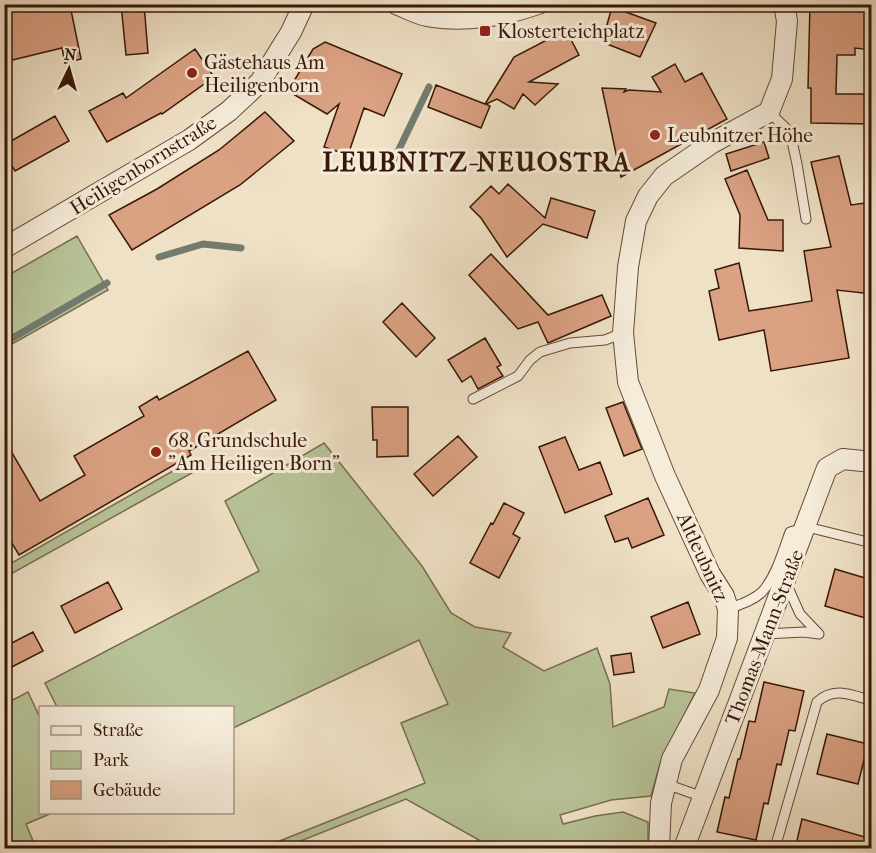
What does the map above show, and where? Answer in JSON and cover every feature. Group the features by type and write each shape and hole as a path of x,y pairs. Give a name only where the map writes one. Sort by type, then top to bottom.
{"street":[{"name":"Heiligenbornstraße","path":"4,248 189,140 229,111 260,82 291,32 304,4"},
{"path":"396,4 427,16 457,18 491,16 538,4"},
{"path":"769,112 782,79 787,21 784,4"},
{"name":"Altleubnitz","path":"659,849 661,802 672,759 709,690 727,638 728,609 724,596 710,574 665,476 628,382 623,333 628,267 636,221 648,196 664,176 703,149 769,112"},
{"name":"Thomas-Mann-Straße","path":"684,849 807,527 827,468 843,459 872,462"}],"lane":[{"path":"769,112 790,132 806,219"},
{"path":"473,399 518,376 530,360 540,352 570,343 605,340 623,333"},
{"path":"728,609 745,603 761,592 771,578 790,532 807,527 872,543"},
{"path":"765,634 804,632 819,634 800,614 785,581"},
{"path":"775,849 817,702 834,692 872,701"},
{"path":"665,784 703,797"}],"green space":[{"path":"77,236 108,290 5,348 5,277"},
{"path":"324,443 422,566 451,613 475,627 511,633 503,647 544,671 597,648 610,684 613,727 664,707 669,689 695,693 660,764 651,796 611,800 560,815 563,824 623,812 648,822 648,848 480,848 479,840 406,799 283,848 262,848 425,783 401,723 448,704 419,640 234,728 234,706 56,706 45,683 259,571 225,501"},
{"path":"192,460 199,469 11,574 8,565"},
{"path":"28,692 39,716 39,814 50,814 26,824 36,848 5,848 5,704"}],"building":[{"path":"121,4 144,4 148,53 126,55"},
{"path":"810,4 847,4 869,7 869,12 872,12 872,50 855,48 855,55 837,55 836,94 872,94 872,124 811,123 811,88 808,88"},
{"path":"4,5 70,5 81,59 65,63 62,48 8,61 7,57 4,57"},
{"path":"612,7 656,23 640,57 602,42"},
{"path":"566,30 579,55 529,82 558,84 535,105 523,94 514,109 497,99 486,104 490,106 481,128 428,107 436,85 485,104 514,57"},
{"path":"325,42 402,74 384,116 364,108 348,155 324,147 339,104 327,114 288,91 313,49"},
{"path":"195,49 214,77 162,114 107,142 89,111 123,93 126,98"},
{"name":"Leubnitzer Höhe","path":"675,64 685,82 702,73 727,119 621,177 602,88 626,89 624,92 629,90 661,92 652,77"},
{"path":"265,112 294,141 240,185 132,250 109,215 157,189 219,150"},
{"path":"55,116 69,141 15,171 4,153 4,145"},
{"path":"764,142 769,158 731,171 726,154"},
{"path":"839,156 851,205 872,202 872,294 837,290 849,358 771,371 764,330 719,340 709,291 719,288 715,270 739,263 749,311 812,301 804,251 831,247 811,162"},
{"path":"747,170 768,220 783,220 783,251 739,248 740,215 725,179"},
{"path":"508,184 545,218 551,198 595,211 587,238 543,224 507,257 481,218 470,207 491,186 499,194"},
{"path":"491,254 548,315 602,295 611,316 548,343 538,322 518,329 469,275"},
{"path":"402,303 435,338 416,357 383,322"},
{"path":"485,338 501,365 497,367 503,376 478,389 471,376 462,382 448,360"},
{"path":"248,351 276,400 189,451 191,455 19,555 4,530 4,439 40,501 85,475 74,456 144,416 139,407 157,396 159,400"},
{"path":"623,402 642,449 624,456 606,408"},
{"path":"372,407 408,407 408,456 377,457 377,440 373,440"},
{"path":"458,436 477,457 433,496 414,474"},
{"path":"565,437 579,470 600,462 612,494 565,513 539,447"},
{"path":"648,498 664,535 632,548 628,538 615,542 605,516"},
{"path":"504,503 524,513 513,534 520,538 499,578 470,563"},
{"path":"835,569 872,580 872,620 825,606"},
{"path":"108,582 122,609 75,633 61,606"},
{"path":"688,602 700,634 663,648 651,617"},
{"path":"33,632 43,651 4,671 4,647"},
{"path":"631,653 634,672 614,675 611,656"},
{"path":"764,682 804,691 795,731 789,730 781,765 777,764 768,804 764,803 756,840 717,832 725,797 729,798 749,721 755,722"},
{"path":"827,734 868,744 858,784 817,774"},
{"path":"802,819 872,839 872,849 795,849"}],"waterway":[{"path":"389,170 429,87"},
{"path":"159,257 203,244 241,248"},
{"path":"4,343 107,283"}],"place":[{"name":"Klosterteichplatz","path":"485,31"},
{"name":"Gästehaus Am Heiligenborn","path":"192,73"},
{"name":"Leubnitzer Höhe","path":"655,135"},
{"name":"68. Grundschule \"Am Heiligen Born\"","path":"156,452"}],"district":[{"name":"LEUBNITZ-NEUOSTRA","path":"477,162"}]}
